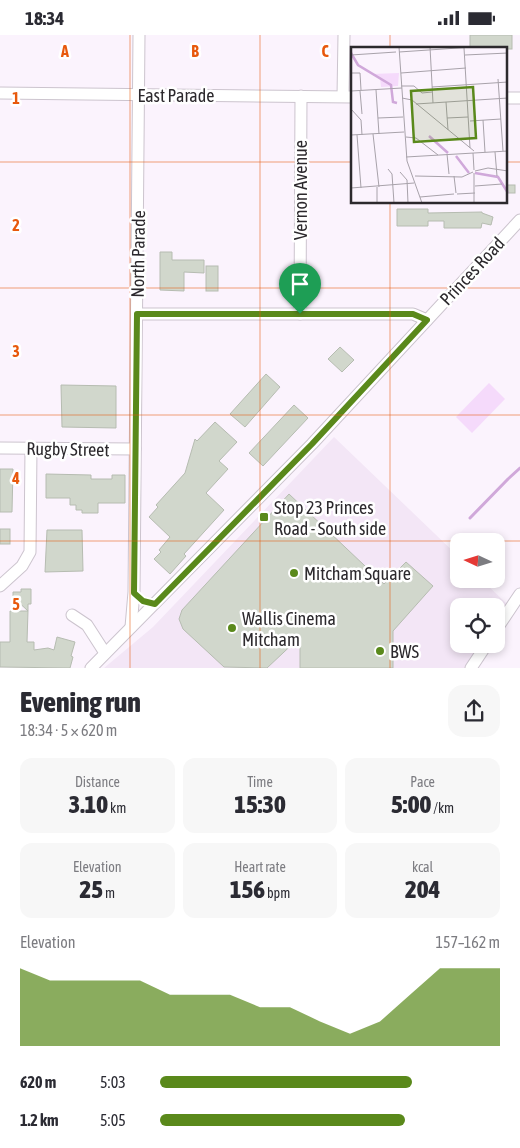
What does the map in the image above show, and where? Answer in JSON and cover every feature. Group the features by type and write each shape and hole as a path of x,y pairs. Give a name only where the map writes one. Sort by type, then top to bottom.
{"street":[{"name":"North Parade","path":"131,627 134,593 139,35"},
{"path":"344,35 348,97"},
{"name":"East Parade","path":"0,93 348,97"},
{"name":"Vernon Avenue","path":"300,96 300,314"},
{"name":"Princes Road","path":"91,668 312,444 520,220"},
{"path":"137,314 413,314 427,320"},
{"name":"Rugby Street","path":"0,448 135,449"},
{"path":"0,586 22,566 30,552 31,448"},
{"path":"134,593 143,601 155,604"},
{"path":"505,616 520,594"},
{"path":"72,615 87,625 105,653"},
{"path":"471,668 481,653"}],"shaded area":[{"path":"489,383 505,399 472,433 456,417"},
{"path":"334,437 450,548 450,588 490,588 501,598 450,598 450,653 476,653 466,668 104,668 153,627"}],"building":[{"path":"470,35 512,35 512,49 508,49 508,47 470,47"},
{"path":"508,185 515,185 515,193 508,193"},
{"path":"397,209 428,209 428,213 482,212 493,217 491,225 482,223 481,228 444,228 444,221 428,221 428,226 397,226"},
{"path":"160,252 172,252 172,260 204,260 204,273 184,272 184,291 160,290"},
{"path":"206,266 218,266 218,291 206,291"},
{"path":"340,347 354,360 342,372 328,359"},
{"path":"266,374 280,387 245,427 230,414"},
{"path":"61,385 116,386 116,428 62,427"},
{"path":"294,405 308,418 263,466 249,453"},
{"path":"215,422 237,442 219,461 228,469 206,493 224,510 184,554 186,556 170,574 154,559 161,552 159,550 170,537 149,517 158,507 156,505 185,473 195,439 197,441"},
{"path":"0,469 13,469 12,512 0,512"},
{"path":"46,474 91,475 91,479 112,479 112,475 125,475 125,503 98,503 98,513 82,513 82,510 76,510 76,505 70,505 70,498 46,498"},
{"name":"Mitcham Square","path":"289,494 384,584 406,562 433,586 393,631 393,668 300,668 300,637 267,668 224,667 183,629 179,619 182,610"},
{"path":"0,529 10,529 10,544 0,544"},
{"path":"47,530 82,530 83,571 45,572"},
{"path":"21,589 31,589 31,604 28,604 28,611 13,597 13,592 21,592"},
{"path":"10,611 28,611 27,642 34,642 34,650 48,648 54,650 57,637 75,642 70,668 0,667 0,642 10,642"}],"waterway":[{"path":"470,518 520,468"}],"place":[{"name":"Stop 23 Princes Road - South side","path":"264,517"},
{"name":"Mitcham Square","path":"294,573"},
{"name":"Wallis Cinema Mitcham","path":"232,628"},
{"name":"BWS","path":"380,651"}],"route":[{"path":"137,314 300,314 414,314 427,320 312,444 155,604 146,603 134,593 137,314"}]}
